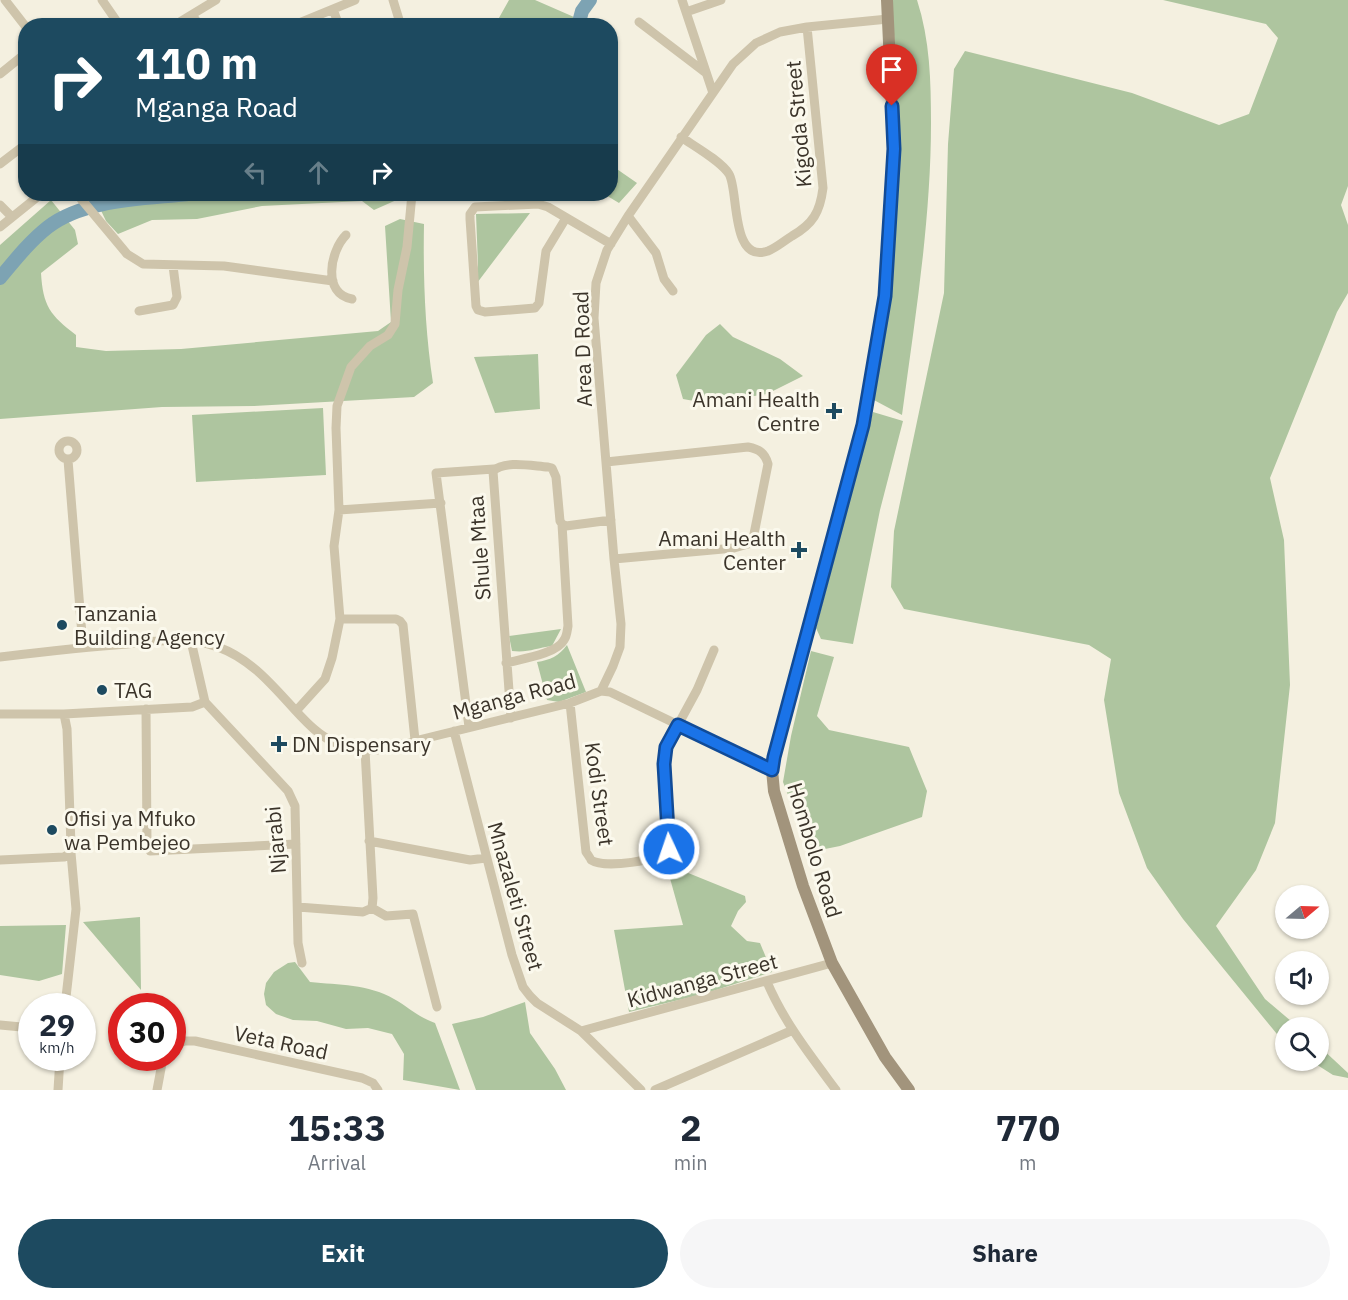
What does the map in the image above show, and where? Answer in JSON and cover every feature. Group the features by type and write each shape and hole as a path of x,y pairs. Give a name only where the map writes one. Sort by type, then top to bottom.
{"street":[{"path":"5,0 19,18"},
{"path":"102,0 114,18"},
{"path":"187,18 216,0"},
{"path":"311,18 355,0"},
{"path":"393,0 399,18"},
{"path":"682,0 713,93"},
{"path":"687,12 721,0"},
{"name":"Hombolo Road","path":"887,0 894,149 885,296 863,425 772,770 774,791 803,886 832,963 885,1057 909,1090"},
{"path":"333,9 336,18"},
{"name":"Area D Road","path":"601,691 614,666 620,646 621,624 594,318 596,283 611,244 681,137 733,64 756,43 780,32 807,27 888,19"},
{"path":"639,22 706,73"},
{"name":"Kigoda Street","path":"681,137 725,169 730,176 738,226 741,236 749,247 757,252 768,251 812,221 821,206 823,188 807,27"},
{"path":"0,74 18,59"},
{"path":"0,164 18,150"},
{"path":"0,227 32,201"},
{"path":"83,201 138,262 173,266 224,266 333,281"},
{"path":"296,711 325,679 340,619 334,546 339,510 337,406 351,367 370,346 388,335 395,324 411,201"},
{"path":"566,218 546,251 539,303 535,308 484,312 478,310 470,219 472,210 479,206 538,204 548,207 611,244"},
{"path":"0,205 12,217"},
{"path":"628,216 657,253 664,279 673,291"},
{"path":"346,235 335,250 332,264 333,281 339,293 345,298 352,299"},
{"path":"139,311 172,304 177,297 173,266"},
{"path":"606,462 748,447 762,452 768,464 755,533 748,544 734,548 614,559"},
{"path":"68,459 83,647"},
{"name":"Shule Mtaa","path":"511,718 491,475 495,469 506,465 552,468 556,477 562,524"},
{"path":"469,727 436,473 495,469"},
{"path":"339,510 441,503"},
{"path":"506,663 552,651 565,640 568,626 562,524 566,526 611,520"},
{"path":"340,619 396,620 403,625 415,740"},
{"name":"Mganga Road","path":"0,657 171,640 217,646 243,659 269,682 313,729 336,744 357,750 378,750 570,703 601,691 610,692 772,770"},
{"path":"0,714 64,714 192,707 205,702 191,641"},
{"path":"678,725 697,690 714,650"},
{"name":"Njarabi","path":"205,702 288,791 295,806 298,943 302,963"},
{"name":"Kodi Street","path":"570,703 586,852 591,860 601,863 628,863 658,856 669,849 664,764 666,747 678,725"},
{"path":"146,709 147,844 150,851 296,844"},
{"path":"64,714 67,729 71,852 76,909 66,993"},
{"name":"Mnazaleti Street","path":"454,731 512,955 523,987 537,1003 581,1031 641,1090"},
{"path":"365,750 372,908"},
{"path":"369,841 470,860 486,858"},
{"path":"0,860 64,857 71,852"},
{"path":"298,907 363,912 372,908"},
{"path":"372,908 386,916 413,914 437,1007"},
{"name":"Kidwanga Street","path":"581,1031 832,963"},
{"path":"767,982 778,1007 832,1089"},
{"path":"0,1025 18,1027"},
{"path":"655,1090 793,1030"},
{"name":"Veta Road","path":"186,1041 362,1078 373,1083 378,1090"},
{"path":"58,1090 59,1071"},
{"path":"157,1090 161,1071"}],"green space":[{"path":"509,0 535,0 574,17 573,18 499,18"},
{"path":"892,0 917,0 927,45 931,92 930,160 925,233 902,415 872,399 897,191 898,103"},
{"path":"1163,0 1348,0 1348,186 1341,205 1348,225 1348,293 1337,312 1270,478 1284,540 1290,685 1275,823 1256,870 1216,926 1265,999 1286,1017 1275,1017 1275,1032 1183,919 1147,868 1119,793 1104,700 1111,659 1089,645 904,609 891,587 894,531 944,293 948,144 954,69 965,51 1132,93 1219,125 1249,114 1278,38 1266,24"},
{"path":"618,170 637,183 619,203 616,201 618,201"},
{"path":"52,201 75,230 78,244 41,273 44,294 54,315 76,335 76,347 106,351 181,349 378,331 391,322 385,226 400,219 424,224 425,304 433,383 414,397 254,406 162,407 0,419 0,245"},
{"path":"96,201 362,201 262,206 197,219 152,220 118,234 106,221"},
{"path":"362,201 394,201 374,210"},
{"path":"530,213 474,287 478,265 476,214"},
{"path":"720,324 733,337 780,359 803,376 767,394 728,400 683,399 676,375 706,335"},
{"path":"538,354 540,409 495,413 474,357"},
{"path":"323,408 326,475 196,482 192,415"},
{"path":"873,412 903,421 880,510 853,644 821,639 816,628"},
{"path":"561,629 552,646 527,651 512,651 509,636"},
{"path":"567,645 586,692 559,702 547,700 537,662 554,657"},
{"path":"811,651 834,657 817,716 829,730 909,747 927,791 922,817 840,846 810,852 783,782"},
{"path":"666,864 745,896 746,902 738,911 731,926 747,941 760,943 772,972 704,994 629,1012 614,930 683,925"},
{"path":"140,917 141,990 83,922"},
{"path":"66,925 62,974 39,981 0,975 0,926"},
{"path":"295,962 310,982 374,990 435,1023 460,1090 403,1080 404,1054 392,1034 368,1028 346,1029 317,1021 293,1020 276,1014 266,1005 264,994 266,983 274,972 288,963"},
{"path":"525,1002 530,1033 555,1069 566,1090 476,1090 452,1024 483,1017"},
{"path":"1329,1055 1348,1073 1348,1078 1333,1075 1327,1071 1329,1071"}],"waterway":[{"path":"580,18 590,0"},
{"path":"0,278 35,238 48,227 79,211 121,201"}],"place":[{"name":"Amani Health Centre","path":"834,411"},
{"name":"Amani Health Center","path":"799,550"},
{"name":"Tanzania Building Agency","path":"62,625"},
{"name":"TAG","path":"102,690"},
{"name":"DN Dispensary","path":"279,744"},
{"name":"Ofisi ya Mfuko wa Pembejeo","path":"52,830"}],"route":[{"path":"669,849 664,764 666,747 678,725 772,770 863,425 885,296 894,149 892,106"}]}
